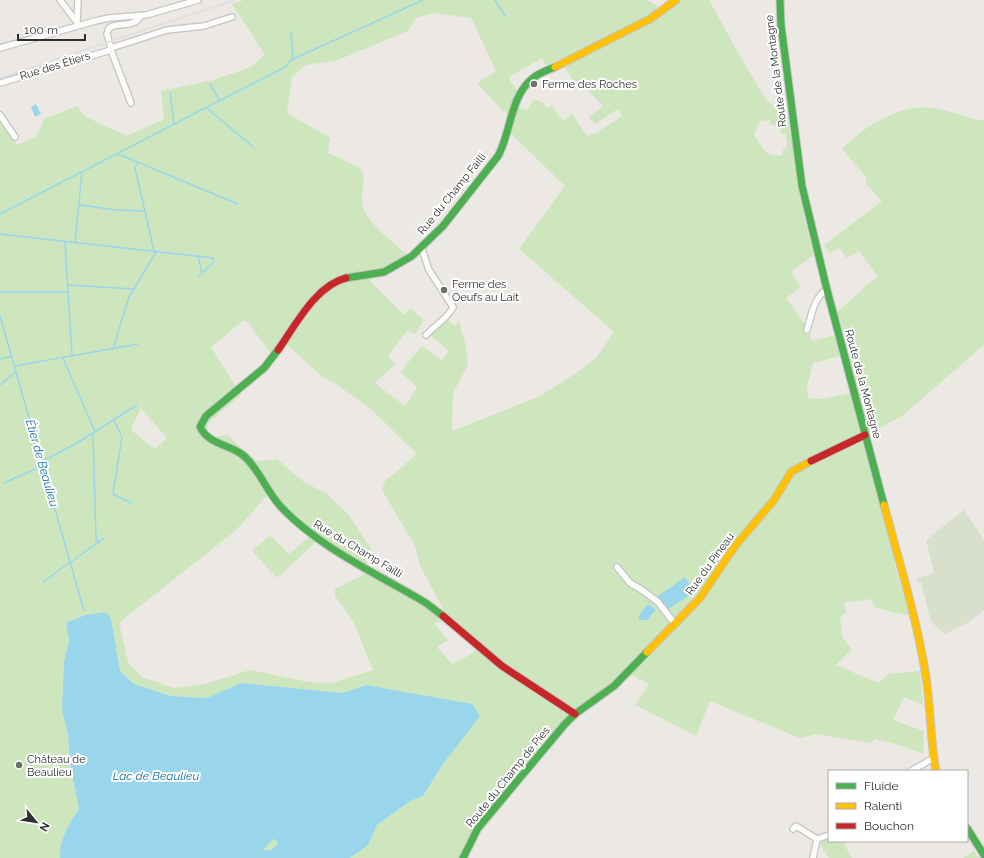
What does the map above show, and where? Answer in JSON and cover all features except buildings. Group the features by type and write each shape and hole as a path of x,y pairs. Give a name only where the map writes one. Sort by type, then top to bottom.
{"street":[{"path":"60,0 77,24"},
{"path":"77,24 78,0"},
{"path":"0,48 77,24 109,18 140,16 172,9 198,0"},
{"name":"Rue du Champ Failli","path":"575,714 502,666 454,624 431,607 393,582 337,552 311,535 281,507 245,457 233,448 209,439 200,427 206,416 247,384 272,360 318,295 327,285 341,278 371,276 386,272 422,249 500,153 509,130 517,99 526,85 541,73 650,19 676,0"},
{"name":"Route de la Montagne","path":"780,0 781,25 799,169 827,290 908,595 923,663 932,759 936,770"},
{"path":"131,104 107,34 109,28 114,25 131,24 140,16"},
{"name":"Rue des Étiers","path":"0,83 167,30 204,26 232,17"},
{"path":"0,115 15,137"},
{"path":"422,249 429,270 453,307 450,314 437,323 426,336"},
{"path":"807,330 815,305 821,294 827,290"},
{"name":"Rue du Pineau","path":"575,714 614,686 700,598 736,546 774,500 791,472 829,451 865,435"},
{"path":"617,567 630,583 658,602 675,624"},
{"name":"Route du Champ de Pies","path":"463,858 478,828 575,714"},
{"path":"913,770 932,759"},
{"path":"793,828 796,826 817,839"},
{"path":"968,830 984,855"},
{"path":"817,839 828,835"},
{"path":"813,858 817,839"}],"green space":[{"path":"244,0 647,0 661,8 671,0 709,0 766,100 788,117 797,120 803,164 796,166 804,216 814,255 791,272 801,287 786,298 805,323 812,341 836,335 840,356 813,363 807,387 808,398 822,399 857,392 836,313 878,277 859,251 847,258 839,248 830,253 824,245 882,201 865,183 867,178 842,149 866,128 885,117 905,110 923,107 984,120 984,345 902,416 868,434 902,557 894,562 910,616 876,608 870,599 844,603 846,613 840,617 842,637 852,649 836,665 878,683 889,674 920,671 923,705 904,697 893,720 924,731 923,754 896,744 874,739 872,743 817,734 800,738 710,701 696,736 635,705 649,684 629,674 576,716 478,836 466,858 350,858 368,845 377,825 410,801 423,796 443,764 366,685 343,693 241,683 207,698 171,696 134,684 120,671 85,615 66,623 69,641 64,662 62,710 68,735 70,763 79,809 68,826 63,838 60,858 0,858 0,121 17,145 37,136 44,119 77,106 86,117 127,136 164,119 161,91 213,80 249,68 265,55 232,4","holes":["434,13 471,18 496,71 477,83 502,110 507,112 504,127 565,186 519,249 614,332 597,357 581,370 540,396 452,431 453,393 468,365 466,347 459,321 455,326 447,319 430,335 449,351 442,360 422,346 400,372 417,387 405,406 375,383 395,364 388,356 407,331 415,334 424,320 410,308 404,315 371,282 370,273 386,269 408,255 379,230 365,212 362,201 363,174 361,170 328,153 330,138 287,113 292,77 306,65 338,60 408,31 416,18","542,58 546,66 559,59 578,88 585,87 603,106 589,117 595,124 618,109 622,116 596,133 587,136 572,114 563,121 551,105 547,108 542,102 534,99 527,110 512,105 518,91 509,77","770,120 770,125 780,124 781,134 786,134 787,148 783,149 783,155 777,156 769,154 754,135 760,121","244,320 248,322 275,360 287,345 323,377 336,384 373,411 417,454 385,481 382,490 415,546 420,566 444,610 366,563 371,548 347,513 326,493 305,483 277,459 257,461 227,435 214,437 207,431 208,423 241,395 211,347","141,408 167,438 155,449 131,430","273,493 314,533 289,554 270,535 252,551 277,578 316,542 365,574 335,589 335,596 353,621 373,670 332,683 308,682 250,670 205,684 174,688 142,677 128,662 120,626 121,621 234,532 266,497","453,619 482,644 468,656 452,664 437,647 448,640 434,623"]},
{"path":"964,510 984,540 984,610 969,622 945,634 931,622 921,581 918,582 917,578 934,573 926,540"},
{"path":"828,838 828,842 846,842 844,844 852,858 829,858 819,843"},
{"path":"272,839 278,842 275,847 270,850 262,850"},
{"path":"974,850 978,858 963,858"}],"water":[{"path":"36,104 41,114 35,117 31,107"},
{"path":"685,577 694,592 667,610 658,596"},
{"path":"648,604 656,610 647,620 639,620 639,615"},
{"name":"Lac de Beaulieu","path":"106,612 111,619 120,671 134,684 171,696 207,698 241,683 343,693 366,685 472,704 480,716 443,764 423,796 410,801 377,825 368,845 350,858 60,858 63,838 68,826 79,809 70,763 68,735 62,710 64,662 69,641 66,623 85,615","holes":["273,839 278,842 272,849 263,850"]}],"waterway":[{"path":"0,214 285,67 291,60 423,0"},
{"path":"495,0 505,16"},
{"path":"291,31 293,59"},
{"path":"210,84 220,101"},
{"path":"170,93 174,124"},
{"path":"207,108 253,147"},
{"path":"118,154 238,204"},
{"path":"137,164 135,168 154,251"},
{"path":"75,243 82,172"},
{"path":"79,205 117,210 145,211"},
{"path":"0,234 213,258 214,262 199,276"},
{"path":"65,242 72,356"},
{"path":"113,349 129,297 156,252"},
{"path":"198,256 202,273"},
{"path":"68,285 134,289"},
{"path":"0,292 68,292"},
{"name":"Étier de Beaulieu","path":"0,316 84,611"},
{"path":"15,366 138,344"},
{"path":"0,359 12,356"},
{"path":"63,358 95,432"},
{"path":"0,385 16,372"},
{"path":"41,462 77,443 137,405"},
{"path":"114,420 122,437 113,494 131,503"},
{"path":"93,433 96,539 99,543"},
{"path":"4,483 42,466"},
{"name":"Étier de Beaulieu","path":"43,582 104,538"}],"railway":[{"path":"0,78 235,0"}],"traffic: fast":[{"path":"780,0 781,25 802,186 827,290 884,505"},
{"path":"346,278 384,272 412,256 443,226 498,156 506,137 515,105 525,86 535,76 555,67"},
{"path":"278,350 264,368 206,416 200,427 204,433 214,441 244,456 255,468 272,496 282,508 314,536 351,560 426,603 443,616"},
{"path":"463,858 478,828 565,724 575,714 614,686 647,652"},
{"path":"968,830 984,855"}],"traffic: slow":[{"path":"555,67 650,19 676,0"},
{"path":"647,652 700,598 735,546 774,500 791,472 811,461"},
{"path":"884,505 918,634 928,689 936,770"}],"traffic: jam":[{"path":"278,350 307,308 316,298 335,282 346,278"},
{"path":"811,461 865,435"},
{"path":"443,616 502,666 575,714"}],"place":[{"name":"Ferme des Roches","path":"534,84"},
{"name":"Ferme des Oeufs au Lait","path":"444,290"},
{"name":"Château de Beaulieu","path":"19,765"}]}
